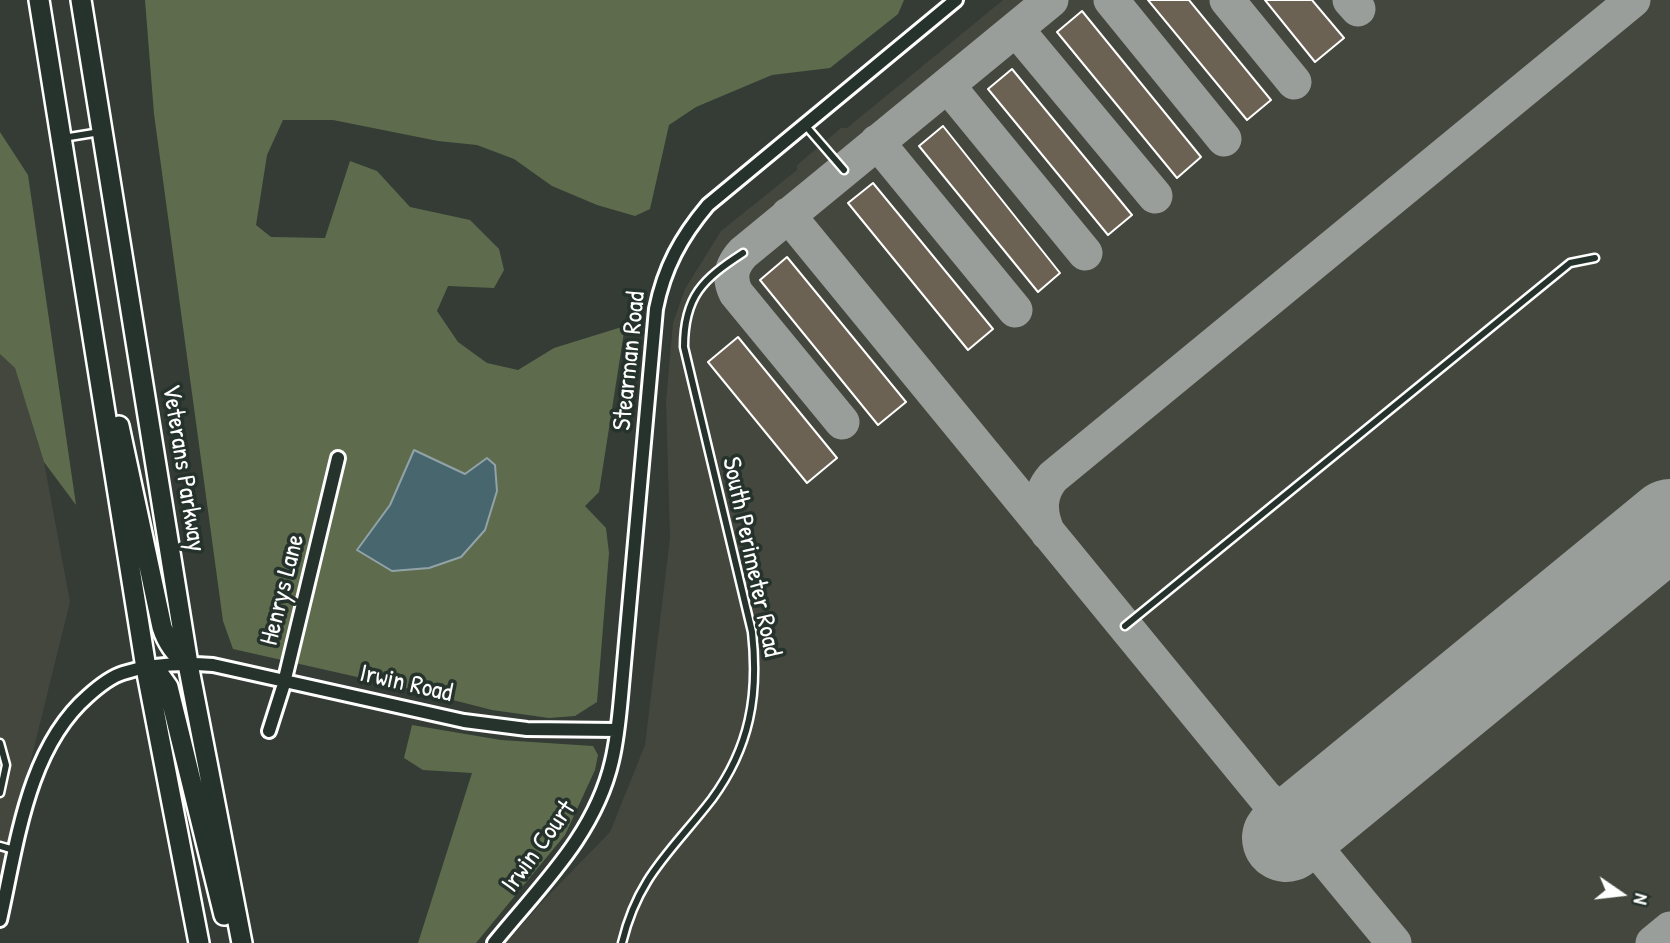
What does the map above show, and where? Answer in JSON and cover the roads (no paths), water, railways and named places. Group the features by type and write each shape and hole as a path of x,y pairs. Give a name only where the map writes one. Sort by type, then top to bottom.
{"highway":[{"path":"39,0 146,668 199,943"},
{"name":"Veterans Parkway","path":"81,0 188,664 242,943"},
{"path":"89,320 103,338 120,433 164,634 177,655 188,664"},
{"path":"146,668 158,673 168,687 231,943"},
{"path":"191,943 193,918"}],"street":[{"name":"Stearman Road","path":"617,730 656,309 660,287 678,244 708,205 956,0"},
{"name":"Henrys Lane","path":"269,731 285,679 338,458"},
{"name":"Irwin Road","path":"0,920 32,785 43,755 58,729 79,703 121,673 188,664 225,667 435,715 500,726 550,730 617,730"},
{"name":"Irwin Court","path":"494,943 554,873 589,822 608,776 617,730"}],"lane":[{"path":"806,125 844,170"},
{"path":"61,139 102,131"},
{"name":"South Perimeter Road","path":"621,943 634,906 653,869 726,779 737,757 751,714 756,664 752,632 684,347 686,319 703,284 713,272 743,253"},
{"path":"1125,626 1570,263 1595,258"},
{"path":"0,743 6,765 0,793"},
{"path":"0,846 16,850"}],"water":[{"path":"414,450 465,474 487,458 495,465 497,491 485,530 461,557 429,568 392,571 357,550 390,505"}]}
